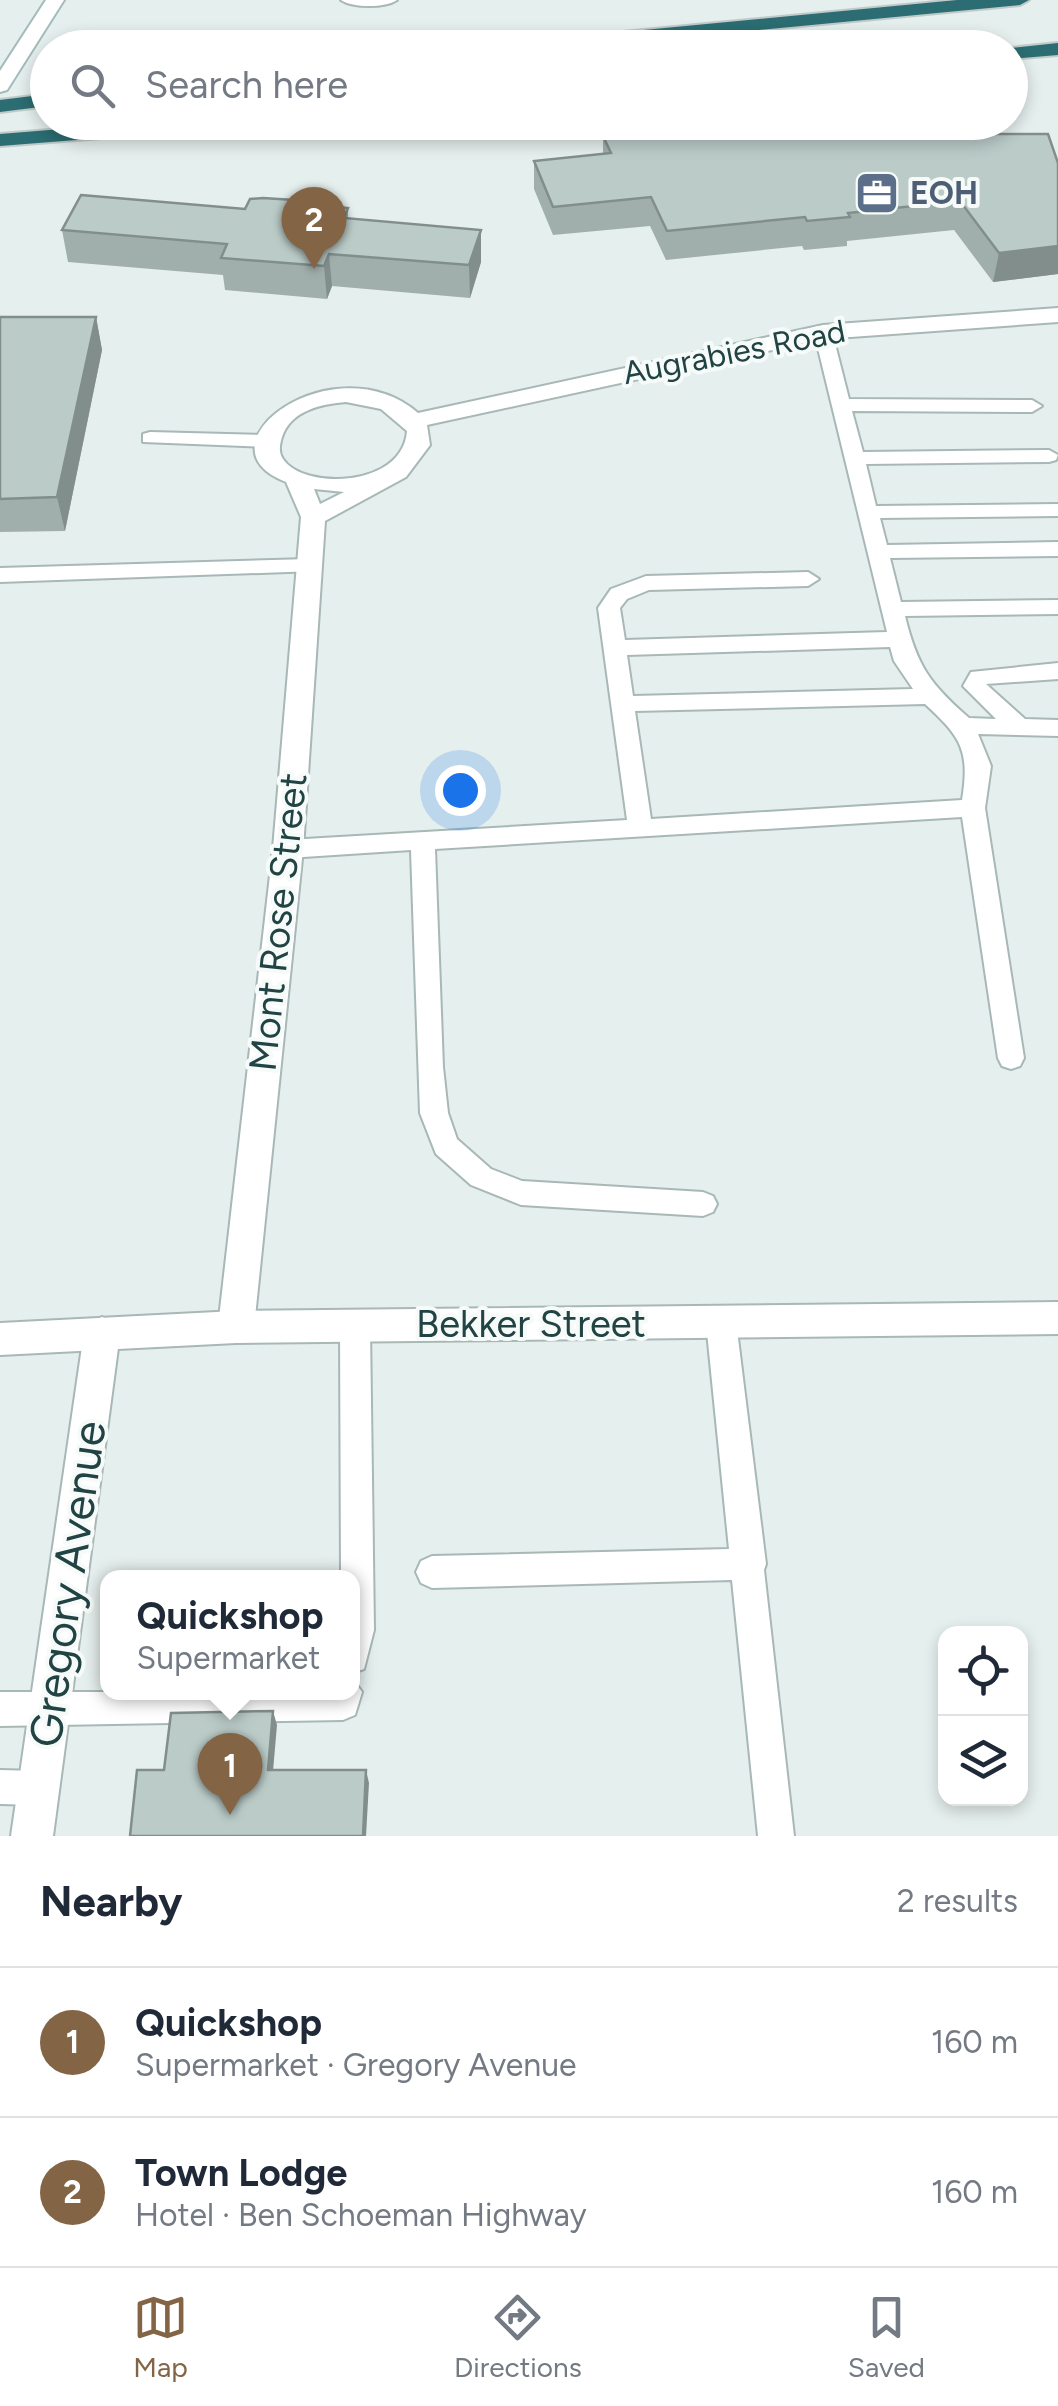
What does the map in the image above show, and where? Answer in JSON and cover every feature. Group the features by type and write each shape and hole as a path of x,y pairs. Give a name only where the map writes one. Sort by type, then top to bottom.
{"highway":[{"path":"671,30 915,0"},
{"path":"705,26 1020,0"},
{"path":"1028,52 1058,48"},
{"path":"1028,60 1058,58"},
{"path":"0,106 30,102"},
{"path":"0,140 30,138"}],"street":[{"path":"37,30 55,0"},
{"path":"0,86 30,41"},
{"name":"Augrabies Road","path":"414,421 823,332 1058,315"},
{"path":"312,518 378,482 413,460 421,440 414,421 399,408 377,400 329,398 287,414 274,426 268,441 278,466 296,479 327,487 378,482"},
{"name":"Mont Rose Street","path":"236,1327 288,849 309,566 312,518 296,479"},
{"name":"Bekker Street","path":"2,1337 236,1327 1058,1318"},
{"name":"Gregory Avenue","path":"32,1836 19,1788 50,1706 102,1332"}],"lane":[{"path":"348,0 390,0"},
{"path":"823,332 905,661 930,696 963,726 979,766 972,808 1011,1058"},
{"path":"842,405 1032,406"},
{"path":"150,438 268,441"},
{"path":"854,458 1049,456"},
{"path":"868,512 1058,510"},
{"path":"878,552 1058,549"},
{"path":"0,574 309,566"},
{"path":"640,828 609,608 619,594 646,584 808,580"},
{"path":"892,609 1058,607"},
{"path":"615,648 900,639"},
{"path":"1019,728 974,686 979,677 1058,670"},
{"path":"622,704 930,696"},
{"path":"963,726 1058,728"},
{"path":"288,849 972,808"},
{"path":"422,842 430,1067 434,1113 446,1146 481,1177 520,1193 704,1204"},
{"path":"721,1322 750,1564 776,1836"},
{"path":"356,1326 358,1570"},
{"path":"432,1572 750,1564"},
{"path":"0,1709 344,1700"}],"building":[{"path":"1028,134 1048,134 1058,163 1058,246 999,253 960,201 848,213 850,217 807,221 805,217 667,231 651,197 553,207 534,161 611,153 605,140 1028,140"},
{"path":"81,195 245,209 250,199 263,198 340,203 338,207 348,208 344,218 481,230 469,265 329,254 324,266 221,258 227,244 62,230"},
{"path":"0,317 96,317 57,497 0,499"},
{"path":"273,1711 268,1770 366,1770 363,1836 130,1836 137,1770 164,1770 171,1713"}],"place":[{"name":"EOH","path":"877,193"},
{"name":"Town Lodge","path":"314,269"},
{"name":"Quickshop","path":"230,1815"}]}
